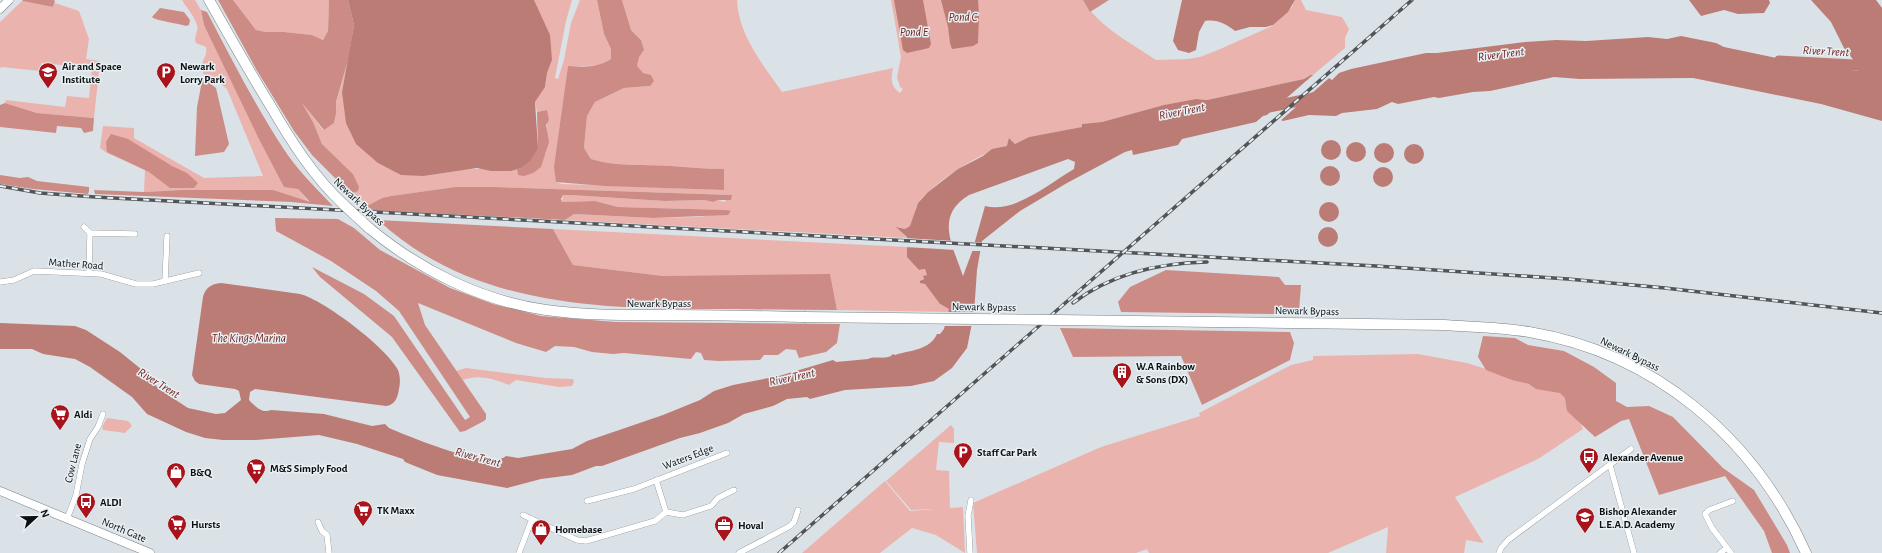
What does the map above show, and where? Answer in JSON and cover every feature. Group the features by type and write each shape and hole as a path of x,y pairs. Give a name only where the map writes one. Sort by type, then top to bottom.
{"highway":[{"name":"Newark Bypass","path":"209,0 255,82 304,160 318,178 344,205 402,254 451,281 495,297 546,310 618,315 1444,325 1497,328 1529,332 1562,340 1620,361 1662,383 1687,401 1715,424 1734,443 1761,475 1776,496 1795,528 1806,553"}],"main road":[{"path":"0,9 9,0"},
{"name":"North Gate","path":"0,491 150,553"}],"street":[{"path":"84,227 90,233 135,234"},
{"path":"89,273 90,233"},
{"path":"165,281 167,236"},
{"name":"Mather Road","path":"0,282 14,280 34,271 102,274 136,284 153,284 199,273"},
{"name":"Cow Lane","path":"67,518 76,495 82,464 90,439 98,427 103,414"},
{"path":"1499,553 1501,548 1508,540 1631,449"},
{"name":"Waters Edge","path":"587,501 634,488 728,453"},
{"path":"1610,465 1634,553"},
{"name":"Waters Edge","path":"656,480 666,512"},
{"path":"524,515 577,540 586,541 656,521 666,512 683,515 711,506 718,498 734,490"},
{"path":"970,553 968,516 971,500"},
{"path":"1731,553 1712,528 1705,514 1709,510 1733,501"},
{"path":"739,553 790,526 794,522 798,510"},
{"path":"519,553 532,519"},
{"path":"318,522 322,531 327,534 329,553"},
{"path":"1720,553 1727,548"}],"shaded area":[{"path":"182,0 195,0 201,10 204,25 298,189 307,200 315,204 219,191 181,190 144,192 145,170 107,153 100,148 103,126 134,128 134,138 204,178 263,176 227,89 211,76 204,75 202,66 206,54 206,47 196,43 196,21"},
{"path":"218,0 233,0 256,30 312,35 323,40 328,31 329,0 348,0 354,25 348,60 336,102 334,123 324,130 302,103 313,122 322,144 353,174 359,187 358,191 351,194 312,155 294,131 256,69"},
{"path":"233,0 329,0 328,31 323,40 312,35 256,30"},
{"path":"534,0 572,0 566,21 555,78 558,79 564,60 571,23 580,0 597,0 604,34 611,49 611,59 601,65 568,67 558,141 556,182 562,184 724,190 724,169 661,165 631,165 601,162 591,159 584,148 587,116 595,102 624,88 650,86 637,66 641,40 631,30 622,0 737,0 738,13 747,37 760,60 782,92 893,68 892,82 894,88 900,93 903,89 900,87 897,77 901,57 891,0 1083,0 1098,19 1107,27 1156,60 1188,59 1200,57 1218,50 1272,26 1292,7 1295,0 1301,0 1306,10 1342,17 1349,29 1345,38 1345,48 1313,75 1304,79 1207,100 1196,99 1165,105 1102,122 1082,124 1083,127 1029,137 1015,144 1010,139 1008,146 973,160 934,186 918,203 910,226 905,229 898,227 907,238 565,220 574,214 653,218 699,217 731,212 727,210 618,207 595,201 562,202 563,195 665,201 704,200 713,202 718,200 724,202 732,195 455,187 382,198 365,207 351,194 355,194 353,174 322,144 313,122 300,100 323,130 334,123 336,103 348,60 342,92 424,176 482,169 507,171 517,169 518,175 541,167 542,159 546,152 547,110 537,112 535,102 545,87 547,73 552,60"},
{"path":"597,0 622,0 631,30 641,40 644,50 639,57 637,66 643,73 651,75 654,81 650,86 624,88 595,102 587,116 584,148 591,159 601,162 620,164 724,169 724,190 604,186 556,182 554,167 568,66 585,67 601,64 611,59 611,49 604,34"},
{"path":"1083,0 1109,0 1090,12"},
{"path":"22,1 53,7 55,3 79,11 89,39 86,59 100,61 94,118 37,113 5,103 6,100 65,107 67,96 89,98 92,68 41,63 40,71 1,67 0,69 0,22"},
{"path":"22,1 55,1 53,7"},
{"path":"160,8 184,12 190,20 189,25 186,26 158,20 152,17"},
{"path":"201,10 207,12 253,98 288,156 313,186 333,206 291,202 95,194 94,190 144,192 181,190 273,190 310,202 298,189 284,187 204,25"},
{"path":"202,81 207,81 216,88 229,144 224,152 195,156 197,107"},
{"path":"5,103 37,113 94,118 93,131 84,133 81,128 57,126 56,133 0,127 0,105"},
{"path":"547,110 549,120 546,125 549,142 541,167 533,173 524,176 518,175 517,169 521,168 538,148 537,112"},
{"path":"111,134 128,139 172,166 187,173 198,183 194,188 170,188 149,172 107,152 106,142"},
{"path":"0,175 20,178 28,177 37,181 89,187 89,191 88,194 33,189 0,184"},
{"path":"455,187 732,195 731,200 718,200 713,202 704,200 665,201 570,195 563,195 561,199 562,202 595,201 618,207 731,211 728,215 653,218 574,214 565,220 368,210 365,207 382,198 391,196"},
{"path":"275,218 338,219 354,228 380,250 450,288 493,304 541,316 616,322 840,324 837,343 826,352 799,358 796,350 786,349 778,355 764,355 760,360 704,360 701,353 696,352 691,359 624,353 613,354 592,352 574,347 555,346 546,352 516,343 418,303 425,325 486,414 486,419 484,421 460,432 392,337 320,277 312,267 364,294 394,316 465,420 470,417 399,311 376,291 331,261 276,231"},
{"path":"378,220 553,229 573,265 663,276 830,274 837,310 665,309 621,307 577,303 534,296 492,285 452,269 414,248"},
{"path":"553,229 907,247 907,256 919,270 925,269 927,275 922,280 941,305 949,308 950,312 837,310 830,275 663,276 573,265"},
{"path":"1166,270 1279,277 1285,285 1301,285 1299,311 1277,314 1121,312 1118,302 1130,287"},
{"path":"1060,328 1290,332 1294,343 1290,360 1202,405 1181,356 1073,357"},
{"path":"1483,336 1515,338 1528,345 1564,351 1594,367 1616,383 1616,401 1627,407 1649,406 1673,417 1723,468 1754,490 1787,545 1790,553 1772,553 1764,531 1725,476 1659,495 1629,419 1621,421 1595,437 1567,411 1565,398 1560,393 1536,389 1529,384 1512,380 1486,370 1478,357"},
{"path":"1418,354 1467,363 1566,394 1583,429 1538,459 1455,497 1483,542 1466,540 1464,553 1386,553 1388,527 1328,553 1149,553 1147,549 1136,553 977,553 973,503 1101,447 1200,416 1199,413 1291,365 1313,360 1313,356"},
{"path":"466,368 545,378 573,379 574,382 572,386 559,387 516,380 509,385 492,379 480,377 463,380 456,371"},
{"path":"107,418 128,421 132,426 125,433 103,430 102,427"},
{"path":"951,425 954,429 954,443 939,442 936,470 949,471 950,508 963,507 965,553 936,535 912,528 880,553 802,553 885,481 910,511 934,509 911,510 886,481"}],"water":[{"path":"348,0 534,0 550,35 552,60 547,73 545,87 535,102 538,148 530,161 521,168 511,171 491,171 477,168 424,176 401,175 378,163 356,144 346,123 342,92 354,25"},
{"name":"Pond E","path":"894,0 923,0 931,44 929,48 907,53 903,50"},
{"name":"Pond C","path":"941,0 978,0 978,43 973,46 952,49"},
{"path":"1182,0 1295,0 1288,12 1273,25 1266,27 1250,27 1235,31 1221,23 1205,21 1199,32 1196,50 1189,53 1178,50 1173,41"},
{"path":"1689,0 1769,0 1770,3 1764,13 1738,14 1724,10 1701,16"},
{"path":"1811,0 1876,0 1882,8 1882,121 1821,104 1693,78 1580,79 1554,77 1490,91 1473,92 1439,98 1434,97 1398,104 1392,102 1377,109 1342,113 1336,116 1309,115 1283,121 1281,120 1329,78 1332,80 1339,73 1351,69 1426,53 1437,53 1525,42 1556,40 1586,41 1648,37 1667,39 1681,36 1716,43 1724,47 1809,65 1859,71 1859,67 1844,48 1831,22"},
{"name":"The Kings Marina","path":"1313,75 1267,115 1263,116 1256,122 1182,139 1178,145 1133,155 1132,150 1125,152 1067,183 1020,211 982,241 977,270 974,313 967,348 952,368 934,381 911,386 845,390 810,399 807,397 787,399 773,406 744,414 728,423 700,433 680,438 602,466 596,466 572,475 541,479 507,488 437,475 405,462 403,459 357,444 319,435 256,440 223,440 205,438 186,432 147,414 132,397 90,367 75,359 43,354 32,349 0,349 0,323 75,326 86,330 120,352 141,369 159,389 188,408 216,414 225,413 241,400 239,391 235,389 199,384 195,381 192,375 205,291 211,285 221,283 300,294 324,305 339,315 368,338 392,361 400,376 397,396 392,404 386,406 255,389 250,392 249,400 259,409 265,411 271,410 324,414 372,426 385,424 389,428 449,451 484,459 497,459 506,456 518,458 572,449 587,441 663,415 700,400 714,391 733,385 779,376 833,360 836,362 884,358 893,354 895,355 919,349 930,343 937,334 940,334 944,329 949,309 940,304 925,284 920,283 920,281 924,279 923,276 927,275 925,269 919,270 907,257 907,237 896,227 905,229 910,226 918,203 928,192 958,169 983,156 992,149 1007,146 1009,138 1015,144 1029,137 1082,127 1082,124 1102,122 1164,105 1196,99 1207,100 1304,79","holes":["1068,159 1075,162 1074,169 1020,202 1008,206 985,206 972,252 963,276 951,243 949,232 949,222 952,212 958,203 969,195"]},
{"path":"1331,140 1338,143 1341,150 1338,157 1331,160 1324,157 1321,150 1324,143"},
{"path":"1356,142 1363,145 1366,152 1363,159 1356,162 1349,159 1346,152 1349,145"},
{"path":"1384,143 1391,146 1394,153 1391,160 1384,163 1377,160 1374,153 1377,146"},
{"path":"1414,144 1421,147 1424,154 1421,161 1414,164 1407,161 1404,154 1407,147"},
{"path":"1330,166 1337,169 1340,176 1337,183 1330,186 1323,183 1320,176 1323,169"},
{"path":"1383,167 1390,170 1393,177 1390,184 1383,187 1376,184 1373,177 1376,170"},
{"path":"1329,202 1336,205 1339,212 1336,219 1329,222 1322,219 1319,212 1322,205"},
{"path":"1328,227 1335,230 1338,237 1335,244 1328,247 1321,244 1318,237 1321,230"}],"pier":[{"path":"1315,74 1315,76 1269,117 1264,118"},
{"path":"1328,76 1331,76 1280,121 1280,118"},
{"path":"905,238 954,241 956,250 905,247"},
{"path":"972,242 984,243 982,251 970,251"},
{"path":"947,312 976,312 973,326 943,326"}],"waterway":[{"name":"River Trent","path":"1779,61 1872,66 1882,69"},
{"name":"River Trent","path":"1264,108 1318,97"}],"railway":[{"path":"779,553 1412,0"},
{"path":"0,186 40,193 95,197 1376,266 1568,279 1665,288 1882,313"},
{"path":"1073,303 1104,284 1120,277 1171,265 1207,262"}],"place":[{"name":"Air and Space Institute","path":"48,89"},
{"name":"Newark Lorry Park","path":"166,89"},
{"name":"W.A Rainbow & Sons (DX)","path":"1122,389"},
{"name":"Aldi","path":"60,431"},
{"name":"Staff Car Park","path":"963,469"},
{"name":"Alexander Avenue","path":"1589,474"},
{"name":"M&S Simply Food","path":"256,485"},
{"name":"B&Q","path":"176,489"},
{"name":"ALDI","path":"86,519"},
{"name":"TK Maxx","path":"363,527"},
{"name":"Bishop Alexander L.E.A.D. Academy","path":"1585,534"},
{"name":"Hursts","path":"177,541"},
{"name":"Hoval","path":"724,542"},
{"name":"Homebase","path":"541,546"}]}
